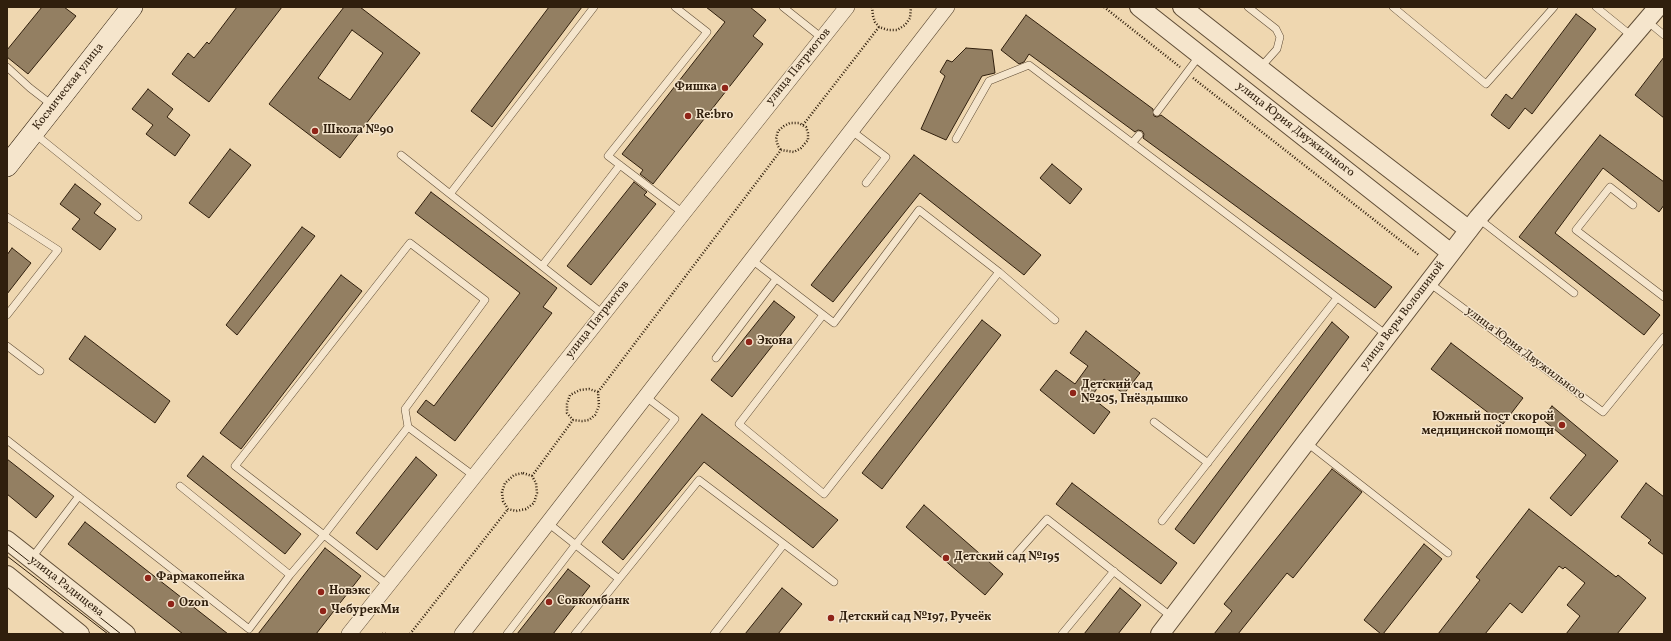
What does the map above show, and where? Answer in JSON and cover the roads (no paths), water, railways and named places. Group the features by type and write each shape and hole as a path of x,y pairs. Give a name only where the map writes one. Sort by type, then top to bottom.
{"main road":[{"name":"Космическая улица","path":"7,166 132,7"}],"street":[{"name":"улица Патриотов","path":"349,634 847,7"},
{"path":"462,634 947,7"},
{"name":"улица Юрия Двужильного","path":"1139,7 1451,253"},
{"path":"1182,7 1308,106 1474,224"},
{"name":"улица Веры Волошиной","path":"1160,634 1428,282 1474,224 1658,7"},
{"path":"1290,126 1308,106"},
{"name":"улица Радищева","path":"7,540 126,634"},
{"path":"7,575 80,634"}],"lane":[{"path":"450,194 594,7"},
{"path":"675,7 707,32 608,156 682,213"},
{"path":"783,7 822,38"},
{"path":"1248,7 1276,29 1280,37 1277,49 1260,68"},
{"path":"1392,7 1486,84 1554,7"},
{"path":"1596,7 1633,37"},
{"path":"1647,21 1664,35"},
{"path":"1157,112 1200,55"},
{"path":"956,139 989,81 1029,65 1388,336"},
{"path":"7,67 30,88 54,106"},
{"path":"852,131 886,156 866,183"},
{"path":"33,132 138,217"},
{"path":"1132,143 1139,134"},
{"path":"401,155 603,314"},
{"path":"542,266 620,165"},
{"path":"1633,205 1610,187 1576,230 1664,297"},
{"path":"752,260 834,323 919,210 999,272 1055,320"},
{"path":"7,217 58,250 7,314"},
{"path":"1474,224 1574,293"},
{"path":"388,584 235,466 410,243 486,300 405,408 408,427 474,476"},
{"path":"823,315 740,424 824,494 999,272"},
{"path":"716,358 776,279"},
{"name":"улица Юрия Двужильного","path":"1428,282 1603,412 1664,337"},
{"path":"1162,521 1337,298"},
{"path":"7,346 40,370"},
{"path":"507,634 675,419 646,397"},
{"path":"1154,422 1208,463"},
{"path":"7,440 249,629 408,427"},
{"path":"1306,442 1448,553"},
{"path":"576,634 699,480 834,582"},
{"path":"180,486 290,575"},
{"path":"31,559 79,496"},
{"path":"1017,553 1047,519 1173,618"},
{"path":"548,523 619,579"},
{"path":"714,634 784,544"},
{"path":"1062,634 1114,571"}],"tram line":[{"path":"7,544 121,634"},
{"path":"7,556 108,634"}],"place":[{"name":"Фишка","path":"725,88"},
{"name":"Re:bro","path":"688,116"},
{"name":"Школа №90","path":"315,131"},
{"name":"Экона","path":"749,342"},
{"name":"Детский сад №205, Гнёздышко","path":"1073,393"},
{"name":"Южный пост скорой медицинской помощи","path":"1562,425"},
{"name":"Детский сад №195","path":"946,558"},
{"name":"Фармакопейка","path":"148,578"},
{"name":"Новэкс","path":"321,592"},
{"name":"Совкомбанк","path":"549,602"},
{"name":"Ozon","path":"171,604"},
{"name":"ЧебурекМи","path":"323,611"},
{"name":"Детский сад №197, Ручеёк","path":"831,618"}]}
